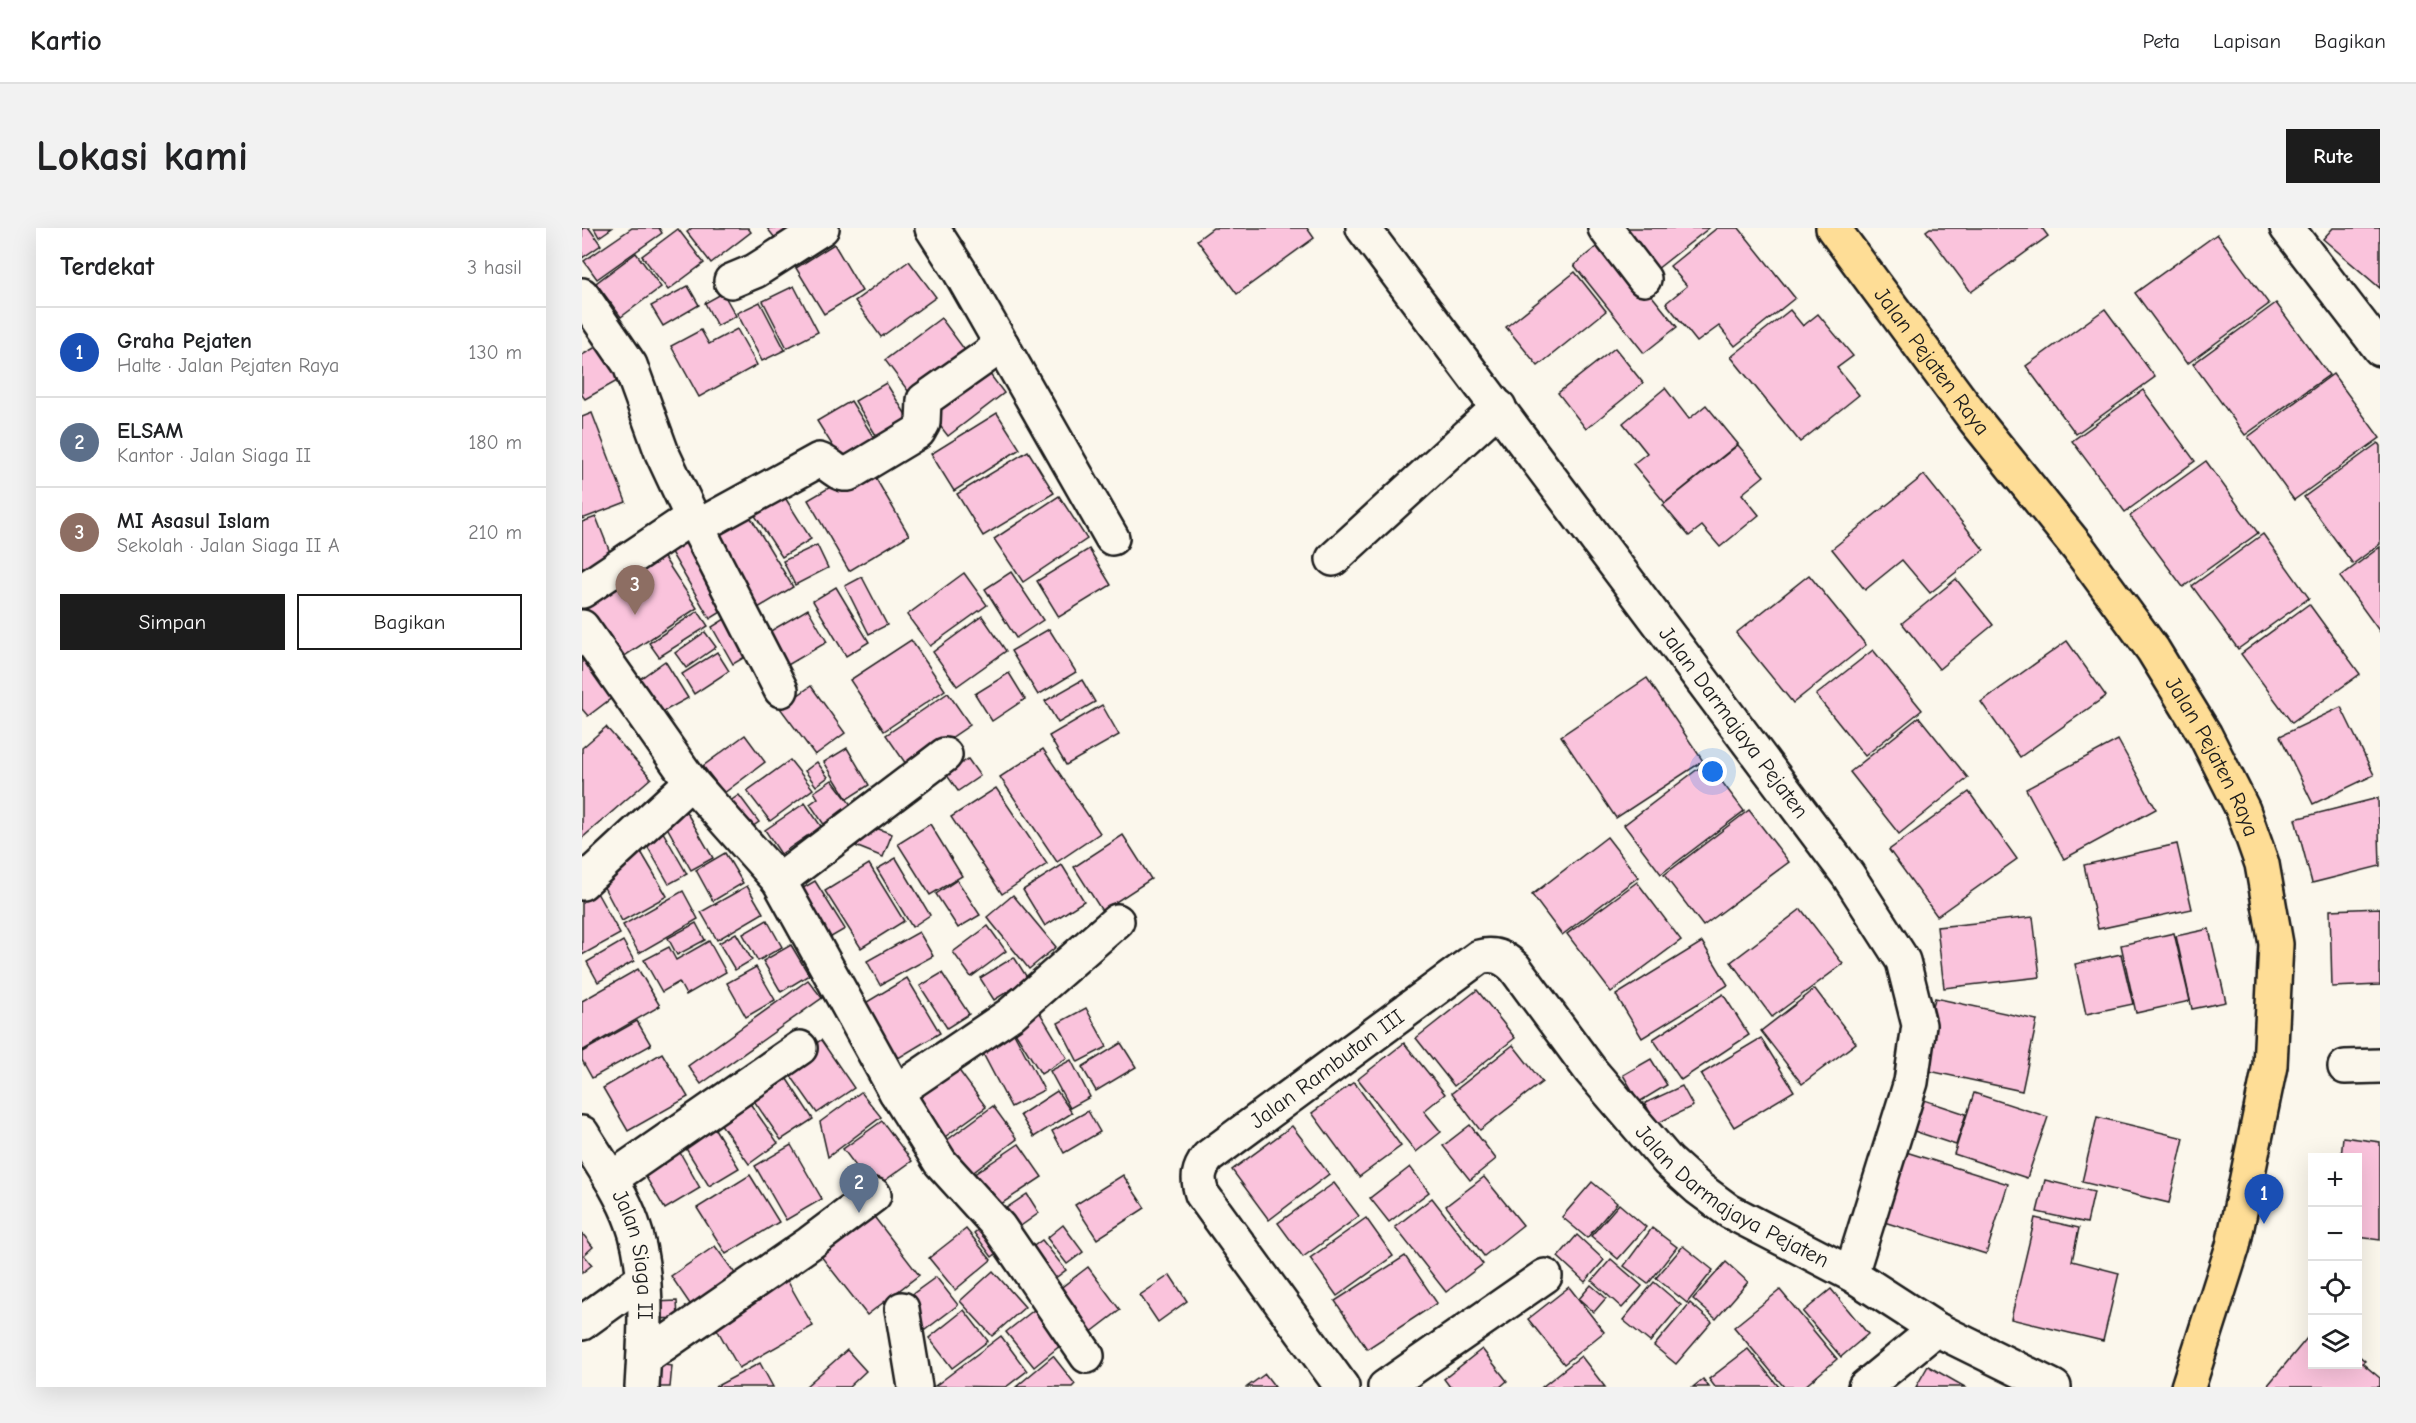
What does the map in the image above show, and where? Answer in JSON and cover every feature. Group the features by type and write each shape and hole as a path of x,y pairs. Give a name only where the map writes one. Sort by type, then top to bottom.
{"main road":[{"name":"Jalan Pejaten Raya","path":"1833,228 1975,420 2079,549 2153,650 2205,735 2243,810 2262,864 2276,944 2276,993 2270,1066 2233,1246 2188,1387"}],"street":[{"path":"731,281 755,271 822,228"},
{"path":"932,228 1112,538"},
{"name":"Jalan Darmajaya Pejaten","path":"1363,228 1848,875 1903,961 1919,1025 1911,1082 1851,1274"},
{"path":"1605,228 1644,279"},
{"path":"2287,228 2380,350"},
{"path":"582,295 630,365 662,453 781,690"},
{"path":"582,591 695,522 819,460 843,475 858,468 918,432 923,423 924,400 1002,345"},
{"path":"1333,559 1499,407"},
{"path":"582,627 691,782 779,881 896,1092 940,1162 999,1227 1087,1356"},
{"path":"779,881 945,755"},
{"path":"582,883 691,782"},
{"path":"896,1092 1011,1014 1117,921"},
{"name":"Jalan Darmajaya Pejaten","path":"1479,957 1497,956 1515,968 1591,1071 1668,1161 1698,1188 1730,1211 1851,1274 1936,1329 2054,1387"},
{"name":"Jalan Rambutan III","path":"1342,1387 1202,1194 1198,1175 1208,1157 1479,957"},
{"path":"610,1179 800,1048"},
{"path":"2345,1067 2380,1066"},
{"name":"Jalan Siaga II","path":"582,1134 610,1179 632,1221 640,1250 643,1279 643,1372"},
{"path":"643,1372 874,1195"},
{"path":"1385,1387 1545,1276"},
{"path":"582,1323 643,1279"},
{"path":"902,1309 915,1387"},
{"path":"1865,1387 1936,1329"}],"building":[{"path":"582,228 589,228 601,245 582,258"},
{"path":"594,228 612,228 599,237"},
{"path":"632,228 659,228 662,233 597,279 584,261"},
{"path":"692,228 748,228 751,232 711,263 687,232"},
{"path":"767,228 788,228 775,238"},
{"path":"1213,228 1307,228 1314,238 1237,294 1197,240"},
{"path":"1621,228 1709,228 1652,273"},
{"path":"1717,228 1739,228 1795,298 1735,346 1719,326 1697,342 1666,303 1687,286 1670,266"},
{"path":"1930,228 2042,228 2048,236 1971,292 1926,231"},
{"path":"2333,228 2380,228 2380,288 2323,239"},
{"path":"678,229 704,263 668,290 642,256"},
{"path":"2217,234 2269,304 2187,364 2135,293"},
{"path":"1606,239 1677,327 1644,353 1574,265"},
{"path":"834,244 862,291 824,314 796,268"},
{"path":"636,253 661,287 621,317 596,283"},
{"path":"909,261 936,297 881,337 855,301"},
{"path":"1575,272 1606,311 1538,366 1506,327"},
{"path":"688,286 699,305 663,326 651,306"},
{"path":"794,286 818,332 787,348 763,301"},
{"path":"723,293 736,316 717,326 705,303"},
{"path":"760,302 785,350 762,361 737,313"},
{"path":"2276,303 2329,375 2245,435 2193,364"},
{"path":"2105,309 2155,377 2076,434 2026,366"},
{"path":"1790,310 1803,326 1818,314 1853,356 1837,368 1859,395 1800,442 1731,357"},
{"path":"941,318 973,361 917,403 885,360"},
{"path":"737,329 757,365 699,397 671,346 701,330 709,344"},
{"path":"608,340 628,375 585,399 582,395 582,355"},
{"path":"1615,348 1643,383 1586,429 1558,393"},
{"path":"980,361 1004,393 948,436 923,404"},
{"path":"2333,374 2380,438 2294,500 2248,437"},
{"path":"886,383 913,426 882,445 855,401"},
{"path":"1665,388 1689,419 1706,405 1738,444 1665,503 1633,464 1647,453 1623,423"},
{"path":"2143,390 2195,461 2125,512 2072,441"},
{"path":"851,401 879,446 846,467 817,421"},
{"path":"592,413 626,502 582,519 582,417"},
{"path":"997,413 1020,449 954,491 931,454"},
{"path":"2378,443 2380,446 2380,544 2353,564 2304,497"},
{"path":"1738,445 1764,476 1742,494 1759,515 1720,547 1702,526 1689,536 1663,505"},
{"path":"1028,451 1054,493 983,536 957,494"},
{"path":"2206,461 2258,533 2183,587 2130,516"},
{"path":"868,465 909,535 849,571 808,500"},
{"path":"1924,475 1984,550 1930,593 1902,560 1865,590 1832,549"},
{"path":"784,496 811,539 782,557 754,514"},
{"path":"1059,496 1087,539 1023,582 994,539"},
{"path":"748,513 793,587 753,611 709,537"},
{"path":"596,517 615,565 582,577 582,522"},
{"path":"694,525 734,604 710,619 665,542"},
{"path":"2263,534 2309,598 2238,649 2192,586"},
{"path":"817,545 828,568 795,585 783,561"},
{"path":"2380,547 2380,632 2340,577"},
{"path":"1089,549 1111,585 1059,617 1037,581"},
{"path":"661,553 697,608 611,665 582,621 582,606"},
{"path":"1011,572 1043,620 1016,638 985,589"},
{"path":"964,573 987,605 930,646 907,615"},
{"path":"1809,575 1866,645 1793,703 1736,633"},
{"path":"862,577 887,625 869,634 845,586"},
{"path":"1956,579 1993,625 1939,669 1902,623"},
{"path":"836,587 869,642 846,656 813,601"},
{"path":"2309,604 2360,674 2292,723 2241,654"},
{"path":"808,609 827,642 776,672 757,639"},
{"path":"698,611 708,626 659,657 649,643"},
{"path":"736,612 757,650 733,664 712,627"},
{"path":"982,616 1006,651 957,686 933,652"},
{"path":"1049,629 1076,672 1038,695 1011,651"},
{"path":"705,632 716,647 686,668 675,653"},
{"path":"911,640 945,690 884,731 850,680"},
{"path":"2067,641 2106,696 2020,757 1981,702"},
{"path":"1873,650 1922,710 1865,756 1816,695"},
{"path":"717,652 729,671 694,694 682,674"},
{"path":"582,658 613,697 588,716 582,709"},
{"path":"665,661 688,698 659,714 637,681"},
{"path":"1009,673 1025,699 992,721 975,694"},
{"path":"1647,678 1703,761 1616,818 1561,736"},
{"path":"1082,680 1095,702 1058,723 1045,701"},
{"path":"811,686 845,733 815,755 780,708"},
{"path":"948,693 970,725 908,767 886,735"},
{"path":"1102,705 1119,735 1066,765 1049,736"},
{"path":"2341,707 2374,775 2313,804 2280,736"},
{"path":"1919,717 1968,778 1899,834 1850,772"},
{"path":"606,727 651,778 582,838 582,748"},
{"path":"745,735 765,762 724,793 703,766"},
{"path":"2118,740 2156,809 2064,859 2026,789"},
{"path":"847,748 869,785 847,799 824,762"},
{"path":"1043,749 1100,833 1057,862 1000,777"},
{"path":"968,759 980,776 958,791 946,774"},
{"path":"790,760 813,789 770,821 747,791"},
{"path":"817,762 828,777 816,786 805,771"},
{"path":"1707,762 1744,811 1661,874 1624,825"},
{"path":"832,780 852,806 841,813 844,817 827,829 810,804 818,798 814,792"},
{"path":"996,788 1047,864 1002,894 951,817"},
{"path":"1969,792 2017,859 1937,916 1889,850"},
{"path":"739,795 759,822 743,833 723,806"},
{"path":"2378,798 2380,866 2312,883 2295,819"},
{"path":"805,803 827,835 812,844 807,836 781,854 765,830"},
{"path":"684,808 713,858 691,870 663,820"},
{"path":"1749,810 1789,862 1703,926 1664,875"},
{"path":"860,822 892,834 883,857 848,843"},
{"path":"930,824 962,876 930,895 898,844"},
{"path":"660,827 687,874 669,884 642,837"},
{"path":"1123,835 1151,879 1102,911 1074,867"},
{"path":"1607,837 1638,877 1562,935 1532,895"},
{"path":"2177,844 2192,909 2098,929 2084,865"},
{"path":"637,845 667,896 622,921 598,876"},
{"path":"725,853 743,883 713,901 696,870"},
{"path":"896,858 930,915 912,927 877,869"},
{"path":"869,864 904,921 861,948 825,891"},
{"path":"1062,865 1084,901 1045,926 1023,890"},
{"path":"957,880 980,915 958,928 936,894"},
{"path":"815,881 845,929 821,943 791,895"},
{"path":"1637,882 1681,940 1611,992 1567,934"},
{"path":"747,886 763,913 717,940 701,912"},
{"path":"596,891 620,934 582,955 582,898"},
{"path":"683,891 698,919 639,953 623,925"},
{"path":"1013,895 1056,947 1029,969 987,917"},
{"path":"2380,908 2380,985 2332,987 2330,910"},
{"path":"1801,909 1843,964 1772,1017 1731,962"},
{"path":"2033,917 2040,977 1944,988 1937,927"},
{"path":"767,920 782,947 758,961 743,934"},
{"path":"696,923 705,940 677,955 668,938"},
{"path":"988,926 1006,951 971,977 953,952"},
{"path":"2209,929 2226,1002 2192,1009 2176,936"},
{"path":"919,932 933,956 880,985 867,961"},
{"path":"736,933 752,960 735,970 719,943"},
{"path":"2174,933 2190,1001 2136,1013 2121,945"},
{"path":"623,941 634,961 598,982 587,962"},
{"path":"709,941 726,972 686,995 679,982 662,992 644,960 669,947 676,960"},
{"path":"1702,942 1728,985 1642,1038 1616,995"},
{"path":"791,945 809,975 781,992 763,961"},
{"path":"2121,954 2133,1004 2086,1014 2075,964"},
{"path":"1014,957 1028,979 994,1000 980,978"},
{"path":"756,967 775,1000 746,1017 727,983"},
{"path":"638,969 660,1006 582,1051 582,1001"},
{"path":"942,973 969,1014 947,1028 920,986"},
{"path":"907,978 940,1033 885,1066 852,1011"},
{"path":"808,980 822,998 701,1084 688,1066"},
{"path":"1815,989 1856,1043 1802,1084 1761,1031"},
{"path":"1477,990 1515,1038 1454,1086 1416,1038"},
{"path":"1723,994 1749,1035 1681,1080 1653,1039"},
{"path":"1935,998 2037,1020 2022,1091 1920,1069"},
{"path":"1037,1008 1067,1058 1041,1074 1010,1024"},
{"path":"1086,1008 1107,1047 1078,1062 1058,1023"},
{"path":"637,1021 651,1045 592,1078 582,1060 582,1052"},
{"path":"1012,1029 1044,1090 1011,1107 979,1046"},
{"path":"1761,1038 1794,1091 1734,1127 1701,1074"},
{"path":"821,1040 854,1088 817,1113 784,1066"},
{"path":"1121,1043 1136,1067 1096,1091 1082,1067"},
{"path":"1404,1043 1445,1094 1424,1111 1441,1132 1416,1152 1358,1079"},
{"path":"1513,1045 1542,1082 1480,1130 1452,1093"},
{"path":"662,1053 688,1097 628,1131 603,1088"},
{"path":"1651,1059 1667,1085 1639,1102 1623,1075"},
{"path":"1071,1060 1090,1097 1070,1108 1050,1071"},
{"path":"952,1061 986,1107 942,1139 909,1092"},
{"path":"781,1070 813,1119 781,1140 748,1092"},
{"path":"1354,1082 1401,1146 1359,1177 1312,1113"},
{"path":"1682,1086 1693,1106 1656,1124 1645,1103"},
{"path":"1057,1091 1072,1113 1034,1137 1020,1115"},
{"path":"861,1092 881,1117 828,1157 820,1122"},
{"path":"1974,1093 2048,1117 2027,1178 1954,1154"},
{"path":"744,1095 778,1143 749,1164 715,1116"},
{"path":"1918,1098 1966,1114 1956,1145 1908,1129"},
{"path":"993,1106 1017,1139 971,1174 946,1141"},
{"path":"1088,1111 1100,1132 1064,1153 1052,1131"},
{"path":"2097,1117 2184,1138 2169,1203 2082,1182"},
{"path":"882,1121 912,1161 873,1189 843,1149"},
{"path":"712,1124 739,1168 709,1186 682,1142"},
{"path":"1470,1125 1496,1159 1470,1180 1443,1146"},
{"path":"1292,1126 1329,1174 1269,1220 1232,1170"},
{"path":"2343,1137 2380,1142 2380,1240 2362,1238 2362,1153 2341,1153"},
{"path":"1019,1144 1042,1177 995,1208 973,1175"},
{"path":"791,1145 822,1199 786,1220 755,1166"},
{"path":"678,1149 700,1188 665,1209 641,1169"},
{"path":"1906,1152 2008,1184 1986,1254 1884,1222"},
{"path":"1410,1167 1429,1192 1389,1222 1370,1198"},
{"path":"750,1175 779,1222 726,1254 697,1208"},
{"path":"1123,1175 1145,1208 1097,1239 1075,1205"},
{"path":"1484,1177 1523,1225 1484,1256 1446,1206"},
{"path":"2045,1180 2094,1192 2087,1223 2037,1212"},
{"path":"1592,1182 1617,1203 1587,1238 1562,1217"},
{"path":"1334,1183 1359,1216 1303,1257 1278,1223"},
{"path":"1027,1194 1039,1213 1015,1230 1002,1211"},
{"path":"1432,1198 1483,1264 1446,1292 1395,1227"},
{"path":"1619,1204 1646,1227 1618,1259 1591,1236"},
{"path":"872,1214 919,1275 867,1315 820,1255"},
{"path":"1366,1218 1393,1256 1337,1296 1310,1258"},
{"path":"2035,1218 2079,1228 2072,1261 2119,1273 2103,1341 2011,1319"},
{"path":"988,1222 1007,1245 992,1257 974,1233"},
{"path":"1063,1225 1083,1252 1067,1264 1047,1238"},
{"path":"1652,1228 1677,1247 1648,1284 1624,1266"},
{"path":"966,1229 991,1260 955,1290 929,1258"},
{"path":"582,1233 593,1247 584,1255 592,1265 582,1273"},
{"path":"1577,1235 1604,1260 1585,1282 1558,1257"},
{"path":"1042,1240 1066,1270 1046,1285 1023,1254"},
{"path":"715,1246 739,1279 694,1310 671,1276"},
{"path":"1683,1246 1713,1270 1687,1303 1656,1278"},
{"path":"1405,1256 1437,1303 1367,1349 1335,1301"},
{"path":"1611,1259 1642,1286 1622,1308 1592,1281"},
{"path":"1726,1262 1748,1282 1716,1319 1693,1299"},
{"path":"1088,1267 1120,1310 1090,1333 1058,1290"},
{"path":"993,1271 1025,1307 992,1336 960,1301"},
{"path":"783,1273 813,1326 739,1368 709,1315"},
{"path":"1170,1275 1187,1301 1158,1322 1140,1295"},
{"path":"936,1277 958,1305 925,1330 903,1301"},
{"path":"1654,1282 1681,1305 1650,1342 1623,1320"},
{"path":"1591,1285 1606,1298 1594,1312 1579,1299"},
{"path":"1569,1287 1604,1332 1564,1364 1528,1319"},
{"path":"1831,1289 1868,1334 1841,1357 1803,1312"},
{"path":"1780,1290 1837,1359 1804,1387 1784,1387 1734,1327"},
{"path":"677,1301 678,1318 655,1319 654,1302"},
{"path":"1690,1303 1712,1322 1676,1364 1654,1346"},
{"path":"1039,1306 1067,1340 1034,1367 1006,1332"},
{"path":"964,1310 988,1341 952,1368 929,1338"},
{"path":"1001,1336 1027,1371 1006,1387 935,1386"},
{"path":"2308,1337 2308,1369 2362,1369 2362,1363 2380,1378 2380,1387 2270,1387 2268,1385"},
{"path":"1482,1349 1507,1381 1500,1387 1450,1387 1444,1379"},
{"path":"1748,1349 1779,1387 1715,1387 1709,1379"},
{"path":"847,1350 866,1371 849,1387 805,1387"},
{"path":"1053,1356 1075,1384 1072,1387 1016,1387"},
{"path":"1581,1356 1605,1387 1542,1387"},
{"path":"646,1363 672,1366 670,1387 644,1387"},
{"path":"760,1363 773,1387 715,1387"},
{"path":"1928,1366 1965,1387 1916,1387"},
{"path":"1265,1374 1275,1387 1247,1387"},
{"path":"1703,1379 1709,1387 1693,1387"}],"place":[{"name":"MI Asasul Islam","path":"635,615"},
{"name":"ELSAM","path":"859,1213"},
{"name":"Graha Pejaten","path":"2264,1224"}]}
